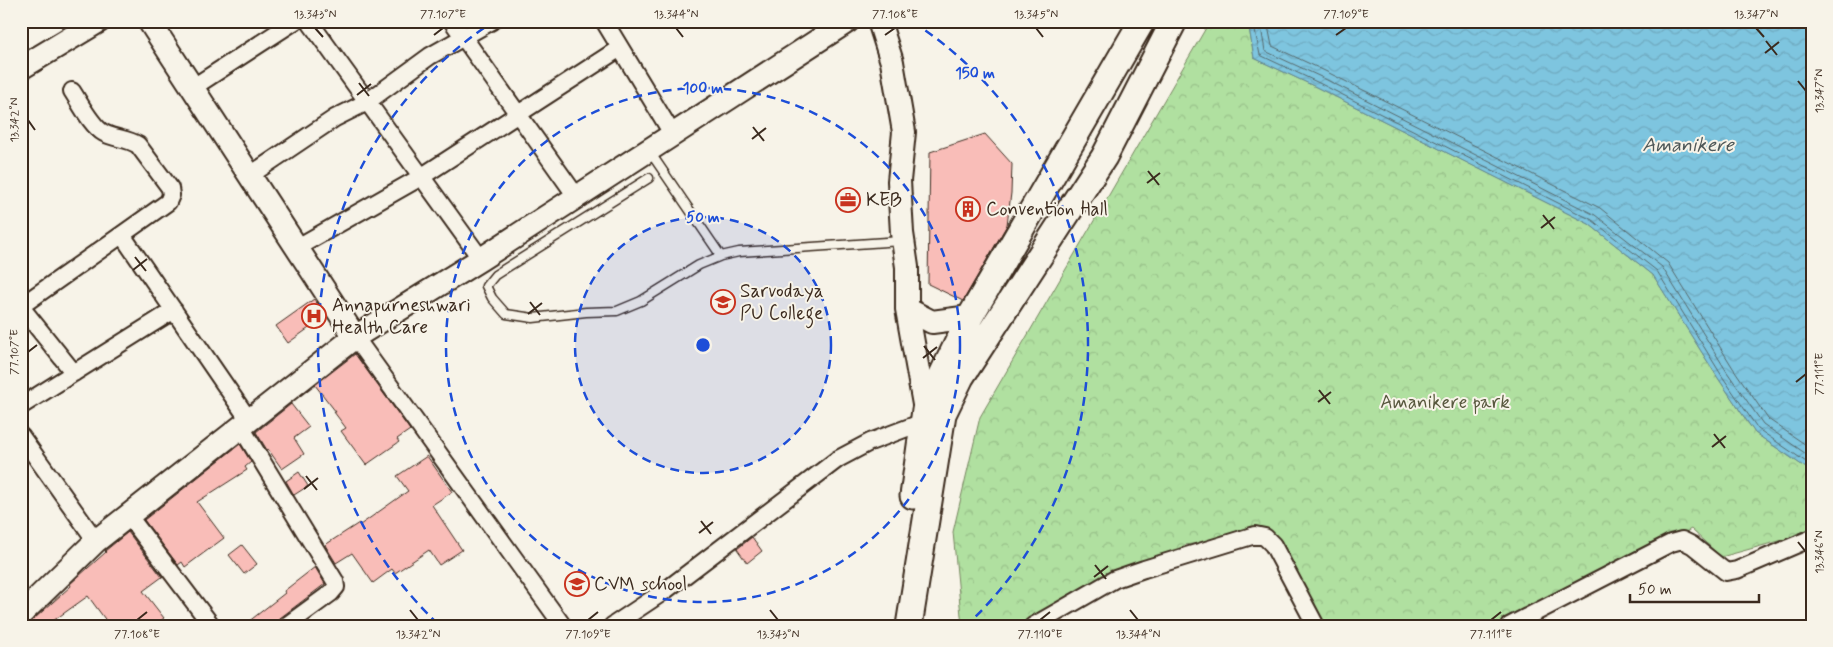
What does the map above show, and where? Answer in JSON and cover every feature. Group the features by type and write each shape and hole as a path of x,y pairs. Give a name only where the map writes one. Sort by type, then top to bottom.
{"main road":[{"path":"21,68 98,21"},
{"path":"149,21 354,337"},
{"path":"22,610 96,541 354,337 481,259 848,21"},
{"path":"879,21 892,62 904,132 899,181 907,267 906,309 929,420 910,626"},
{"path":"895,626 929,420 970,317 1142,21"},
{"path":"929,420 943,414 961,376 1104,157 1174,21"},
{"path":"906,309 932,322 970,317"}],"street":[{"path":"192,88 295,21"},
{"path":"309,21 481,259"},
{"path":"452,21 576,196"},
{"path":"249,176 335,118 367,102 430,56 492,21"},
{"path":"604,21 673,135"},
{"path":"296,248 421,176 620,48"},
{"path":"72,91 95,126 102,132 131,140 138,145 170,188 171,195 168,202 21,307 74,373"},
{"path":"122,234 174,310 245,423 335,581 336,587 331,593 286,626"},
{"path":"21,406 174,310"},
{"path":"354,337 563,626"},
{"path":"612,626 666,590 838,459 870,442 929,420"},
{"path":"21,436 96,541"},
{"path":"128,515 212,626"},
{"path":"1033,626 1116,580 1144,568 1255,534 1265,537 1273,545 1316,626"},
{"path":"1509,626 1670,543 1682,540 1692,545 1726,572 1737,570 1812,538"}],"lane":[{"path":"649,151 721,256"},
{"path":"649,178 495,274 486,286 492,298 506,314 533,318 586,312 617,311 641,301 700,265 721,256 739,252 904,240"}],"green space":[{"name":"Amanikere park","path":"1210,21 1248,21 1254,58 1316,87 1589,224 1653,275 1755,433 1812,472 1812,532 1721,557 1691,529 1511,626 1314,626 1265,534 1185,545 1051,626 962,626 953,532 980,417"}],"water":[{"name":"Amanikere","path":"1248,21 1812,21 1812,472 1755,433 1653,275 1589,224 1316,87 1254,58"}],"building":[{"name":"Convention Hall","path":"985,134 1012,164 1007,225 963,301 928,284 930,152"},
{"path":"314,299 326,316 288,343 276,326"},
{"path":"355,354 410,430 397,439 399,442 366,465 341,431 346,428 334,412 336,412 315,385"},
{"path":"291,404 309,427 294,438 304,454 282,469 256,432"},
{"path":"240,444 251,462 245,467 247,470 197,502 224,538 185,567 182,562 178,565 144,520"},
{"path":"427,456 452,492 432,505 462,550 439,565 429,550 395,573 392,569 373,583 352,553 336,563 325,545 359,523 360,525 408,491 397,476"},
{"path":"299,472 308,486 294,495 286,481"},
{"path":"128,532 162,577 143,591 164,618 154,626 110,626 88,596 46,626 26,626 71,586 70,584 105,551"},
{"path":"752,537 762,551 747,563 737,549"},
{"path":"242,545 257,564 244,574 229,555"},
{"path":"315,567 325,584 280,618 276,626 243,626 285,593 284,591"}],"place":[{"name":"KEB","path":"848,200"},
{"name":"Convention Hall","path":"968,209"},
{"name":"Sarvodaya PU College","path":"723,302"},
{"name":"Annapurneshwari Health Care","path":"314,316"},
{"name":"CVM school","path":"577,584"}]}
